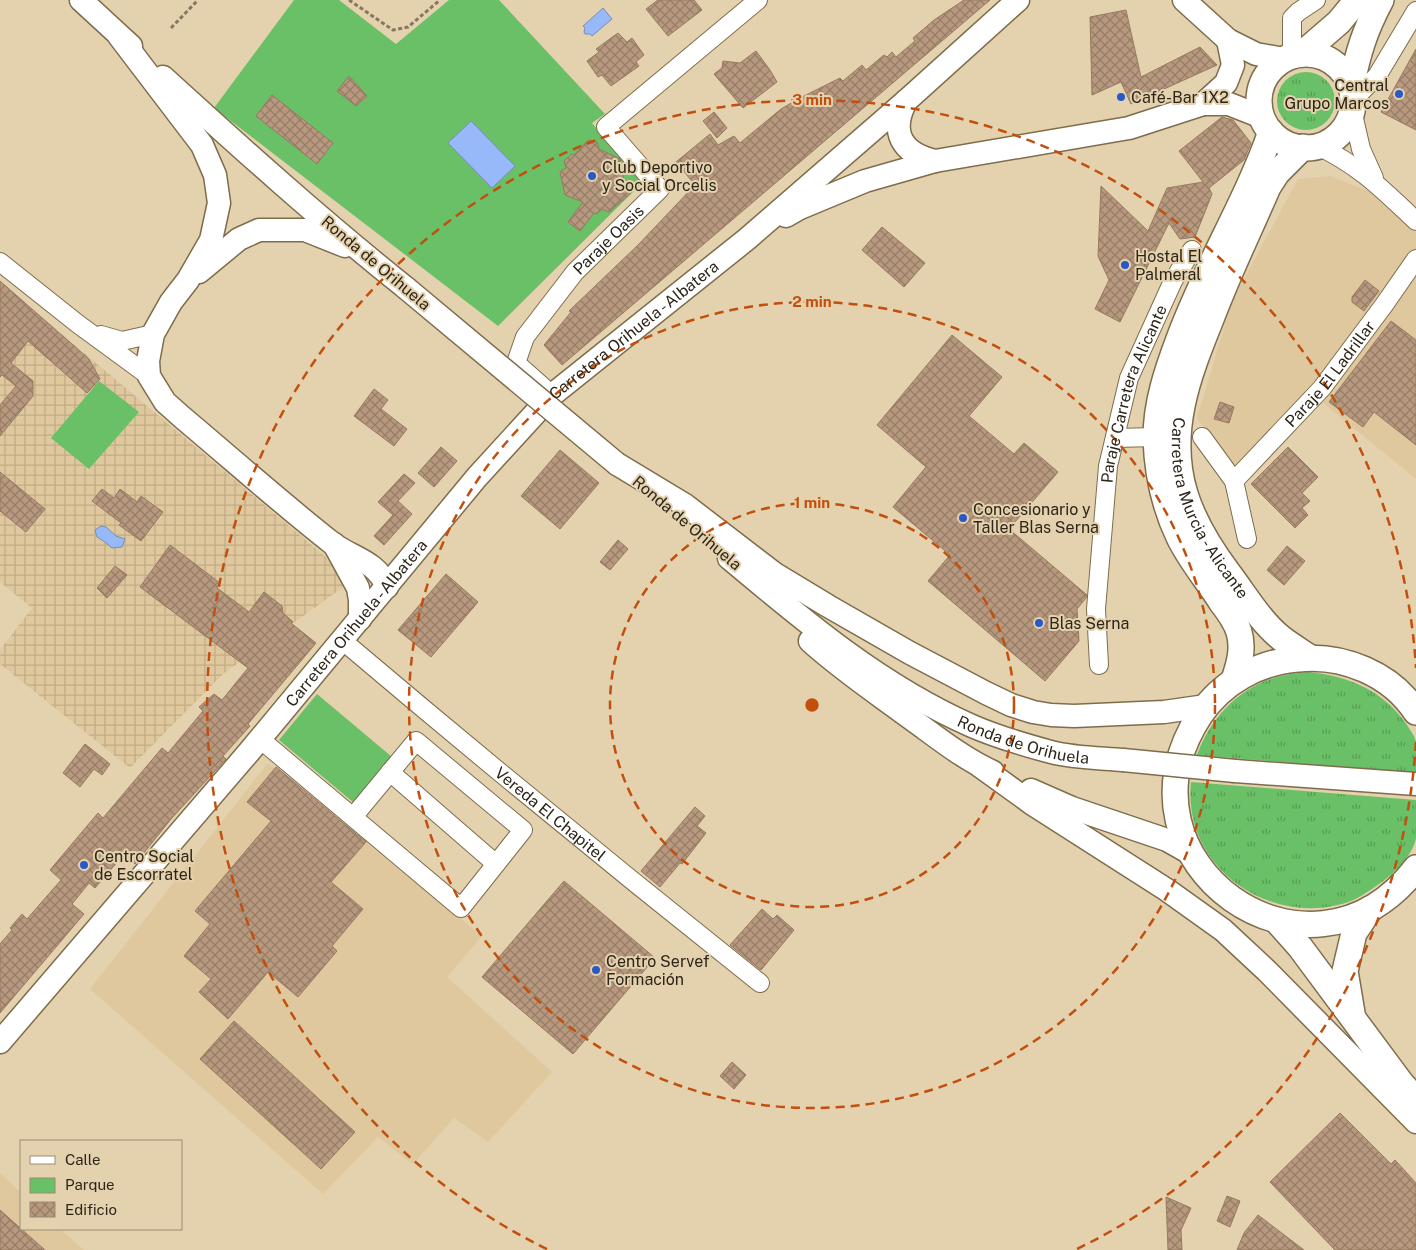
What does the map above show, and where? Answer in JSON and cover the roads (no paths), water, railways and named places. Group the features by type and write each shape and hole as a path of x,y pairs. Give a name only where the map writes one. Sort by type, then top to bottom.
{"highway":[{"path":"1357,0 1339,22 1293,56 1271,69 1262,84 1259,100 1266,124 1280,140 1291,145 1310,146 1330,140 1340,132 1347,122 1358,53 1364,33 1381,0"},
{"path":"1293,56 1315,54 1338,66 1346,76 1352,99"},
{"name":"Carretera Murcia - Alicante","path":"1234,680 1240,662 1239,633 1232,617 1179,538 1168,511 1162,488 1156,437 1163,387 1178,340 1207,273 1252,181 1266,124"},
{"name":"Carretera Murcia - Alicante","path":"1309,657 1280,637 1264,620 1218,558 1203,534 1185,494 1180,470 1178,443 1179,418 1190,372 1217,302 1268,187 1277,173 1310,146"},
{"path":"1412,878 1370,909 1348,918 1324,923 1300,924 1276,920 1250,911 1226,896 1206,876 1190,853 1179,824 1175,792 1178,761 1189,732 1206,706 1234,680 1257,668 1283,660 1309,657 1332,659 1354,665 1375,675 1394,687 1414,707"},
{"path":"1353,1018 1345,971 1354,933 1370,909"},
{"path":"1276,920 1300,947 1401,1083 1416,1100"}],"main road":[{"name":"Ronda de Orihuela","path":"81,0 250,156 361,252 733,561 847,652 908,693 972,726 1053,752 1235,771 1416,784"},
{"path":"746,239 906,101 1018,0"},
{"path":"1184,0 1228,40 1256,54 1293,56"},
{"path":"119,36 202,146 215,176 220,203 211,240 153,334 148,361 149,376 165,402 334,544 356,574 374,584 387,587"},
{"path":"1203,104 1226,83 1233,65 1228,40"},
{"path":"906,101 899,114 898,130 904,143 914,154 935,161"},
{"path":"746,239 800,208 865,182 935,161 1129,128 1203,104 1229,104 1266,124"},
{"path":"188,280 239,239 259,230 305,230 361,252"},
{"name":"Carretera Orihuela - Albatera","path":"0,1042 343,641 477,477 552,395 746,239"},
{"path":"617,464 685,505 782,579 918,657 986,694 1012,705 1033,712 1074,716 1164,712 1206,706"},
{"path":"334,544 369,558 380,560 397,556 428,535"},
{"path":"334,544 358,588 360,620"},
{"path":"733,561 776,611 838,666 1034,805 1167,890 1222,930 1267,971 1416,1122"},
{"path":"980,766 1072,808 1167,840 1190,853"}],"street":[{"name":"Paraje Oasis","path":"552,395 516,363 525,337 575,272 660,189 606,127 758,0"},
{"path":"1293,56 1292,18 1316,0"},
{"path":"1378,185 1360,149 1352,99 1377,76 1416,10"},
{"path":"1310,146 1340,156 1360,169 1416,221"},
{"name":"Paraje Carretera Alicante","path":"1099,665 1096,609 1108,466 1129,378 1173,281 1192,250"},
{"name":"Paraje El Ladrillar","path":"1234,481 1322,388 1416,259"},
{"path":"0,262 149,376"},
{"path":"93,333 122,341 153,334"},
{"path":"1115,438 1156,437"},
{"path":"1202,437 1234,481 1247,539"},
{"name":"Vereda El Chapitel","path":"343,641 537,804 760,983"},
{"path":"260,739 461,908 523,830 416,741 353,817"},
{"path":"390,772 496,864"}],"water":[{"path":"603,8 612,19 592,36 585,34 583,26"},
{"path":"471,121 515,166 492,188 448,143"},
{"path":"101,526 106,527 116,536 125,539 122,547 112,548 97,537 95,530"}],"place":[{"name":"Central Grupo Marcos","path":"1399,94"},
{"name":"Café-Bar 1X2","path":"1121,97"},
{"name":"Club Deportivo y Social Orcelis","path":"592,176"},
{"name":"Hostal El Palmeral","path":"1125,265"},
{"name":"Concesionario y Taller Blas Serna","path":"963,518"},
{"name":"Blas Serna","path":"1039,623"},
{"name":"Centro Social de Escorratel","path":"84,865"},
{"name":"Centro Servef Formación","path":"596,970"}]}
